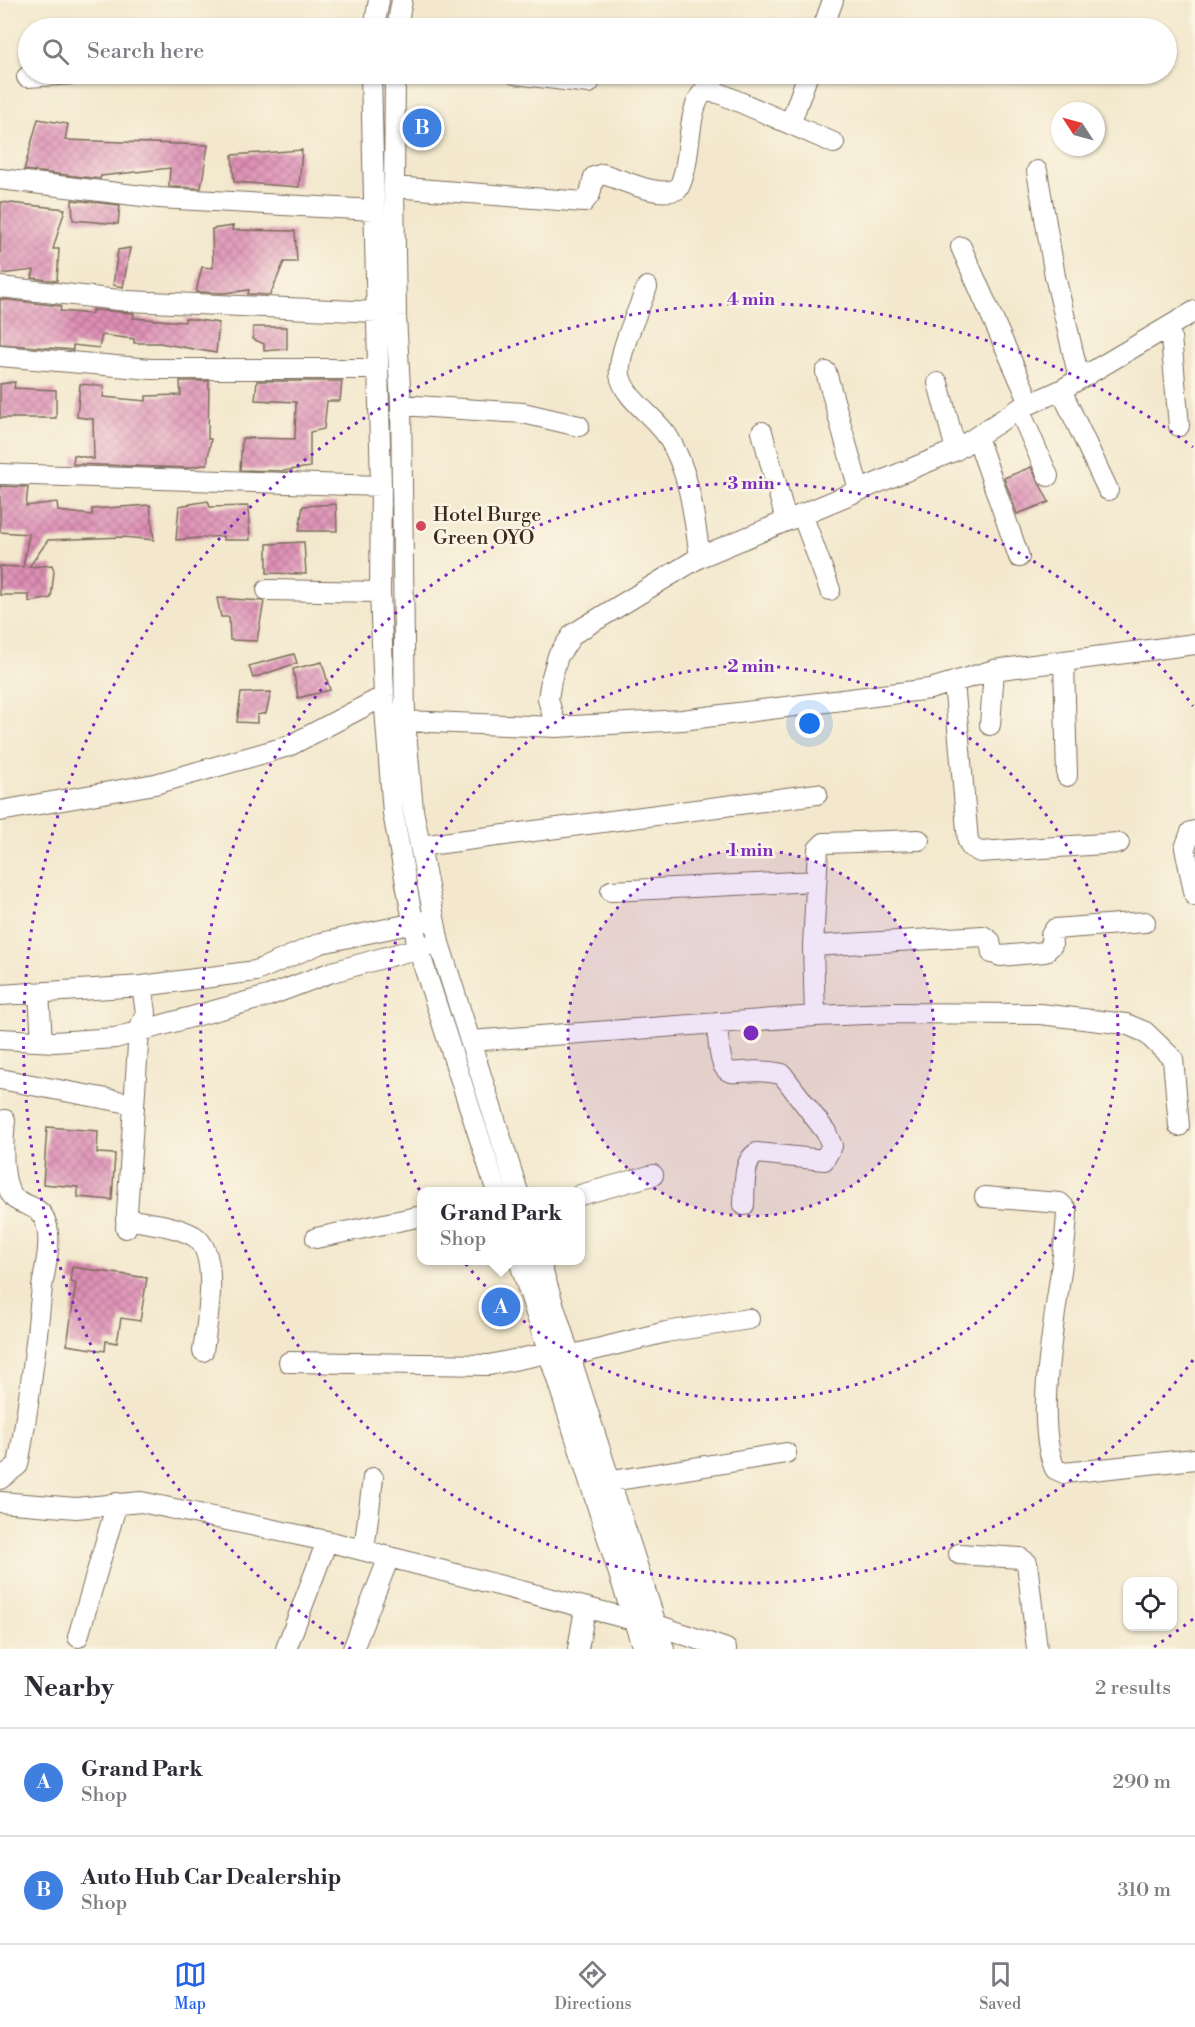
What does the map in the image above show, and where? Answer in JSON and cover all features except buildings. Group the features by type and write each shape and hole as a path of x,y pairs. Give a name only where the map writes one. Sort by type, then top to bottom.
{"street":[{"path":"376,18 379,0"},
{"path":"399,18 402,0"},
{"path":"830,18 833,0"},
{"path":"370,84 381,486 380,592 384,696 393,813 418,948 496,1187"},
{"path":"394,84 396,316 401,405 405,721 420,846 432,918 517,1187"},
{"path":"791,122 804,84"},
{"path":"394,187 584,202 590,194 594,177 603,174 660,192 671,192 678,189 685,171 697,103 704,92 719,93 791,122 834,143"},
{"path":"1036,171 1054,276 1079,378"},
{"path":"0,179 159,198 374,210"},
{"path":"961,247 1024,406 1048,476"},
{"path":"0,287 128,301 376,312"},
{"path":"647,287 622,359 620,373 630,393 657,422 675,451 692,504 700,557"},
{"path":"556,728 549,699 550,680 558,656 573,634 700,557 956,450 1024,406 1060,390 1195,311"},
{"path":"1170,326 1179,426"},
{"path":"0,356 151,369 377,369"},
{"path":"826,372 859,490"},
{"path":"938,383 956,450"},
{"path":"1060,390 1108,490"},
{"path":"401,405 523,413 579,426"},
{"path":"762,432 794,517 831,590"},
{"path":"977,437 1019,557"},
{"path":"0,474 381,486"},
{"path":"267,590 380,592"},
{"path":"405,721 556,728 682,720 930,689 994,670 1195,644"},
{"path":"1064,662 1067,776"},
{"path":"990,725 994,670"},
{"path":"954,682 968,841 971,847 980,852 1119,843"},
{"path":"0,811 155,784 289,746 384,696"},
{"path":"420,846 817,794"},
{"path":"1195,831 1191,832 1185,848 1195,896"},
{"path":"815,1016 813,946 818,849 824,843 919,840"},
{"path":"611,891 815,881"},
{"path":"0,995 40,1015 115,1038 143,1007 256,971 321,943 432,918"},
{"path":"813,946 983,936 990,941 992,953 1001,956 1045,952 1052,945 1051,935 1055,929 1145,922"},
{"path":"0,1039 40,1015 268,996 332,972 439,943"},
{"path":"143,1007 126,1223 178,1229 196,1238 207,1250 211,1267 203,1352"},
{"path":"470,1041 815,1016 892,1013 1040,1014 1126,1024 1145,1032 1173,1059 1179,1126"},
{"path":"717,1023 719,1060 723,1068 730,1073 771,1071 782,1074 826,1132 832,1146 824,1160 757,1153 751,1156 748,1164 744,1204"},
{"path":"0,1079 134,1104"},
{"path":"0,1479 18,1465 30,1399 47,1250 46,1223 38,1208 15,1199 6,1189 1,1164 5,1120"},
{"path":"585,1194 653,1175"},
{"path":"985,1197 1060,1203 1067,1210 1046,1399 1050,1456 1055,1469 1064,1473 1195,1458"},
{"path":"316,1238 417,1217"},
{"path":"521,1265 643,1649"},
{"path":"541,1265 612,1481 664,1649"},
{"path":"569,1356 666,1332 749,1319"},
{"path":"289,1362 489,1365 548,1353"},
{"path":"612,1481 786,1453"},
{"path":"364,1550 373,1478"},
{"path":"0,1502 76,1508 141,1502 327,1540 634,1620"},
{"path":"78,1637 117,1503"},
{"path":"285,1649 327,1540"},
{"path":"959,1554 1020,1557 1027,1563 1037,1649"},
{"path":"353,1649 389,1557"},
{"path":"578,1649 585,1609"},
{"path":"657,1625 726,1649"}],"place":[{"name":"Auto Hub Car Dealership","path":"422,128"},
{"name":"Hotel Burge Green OYO","path":"421,526"},
{"name":"Grand Park","path":"501,1307"}]}
